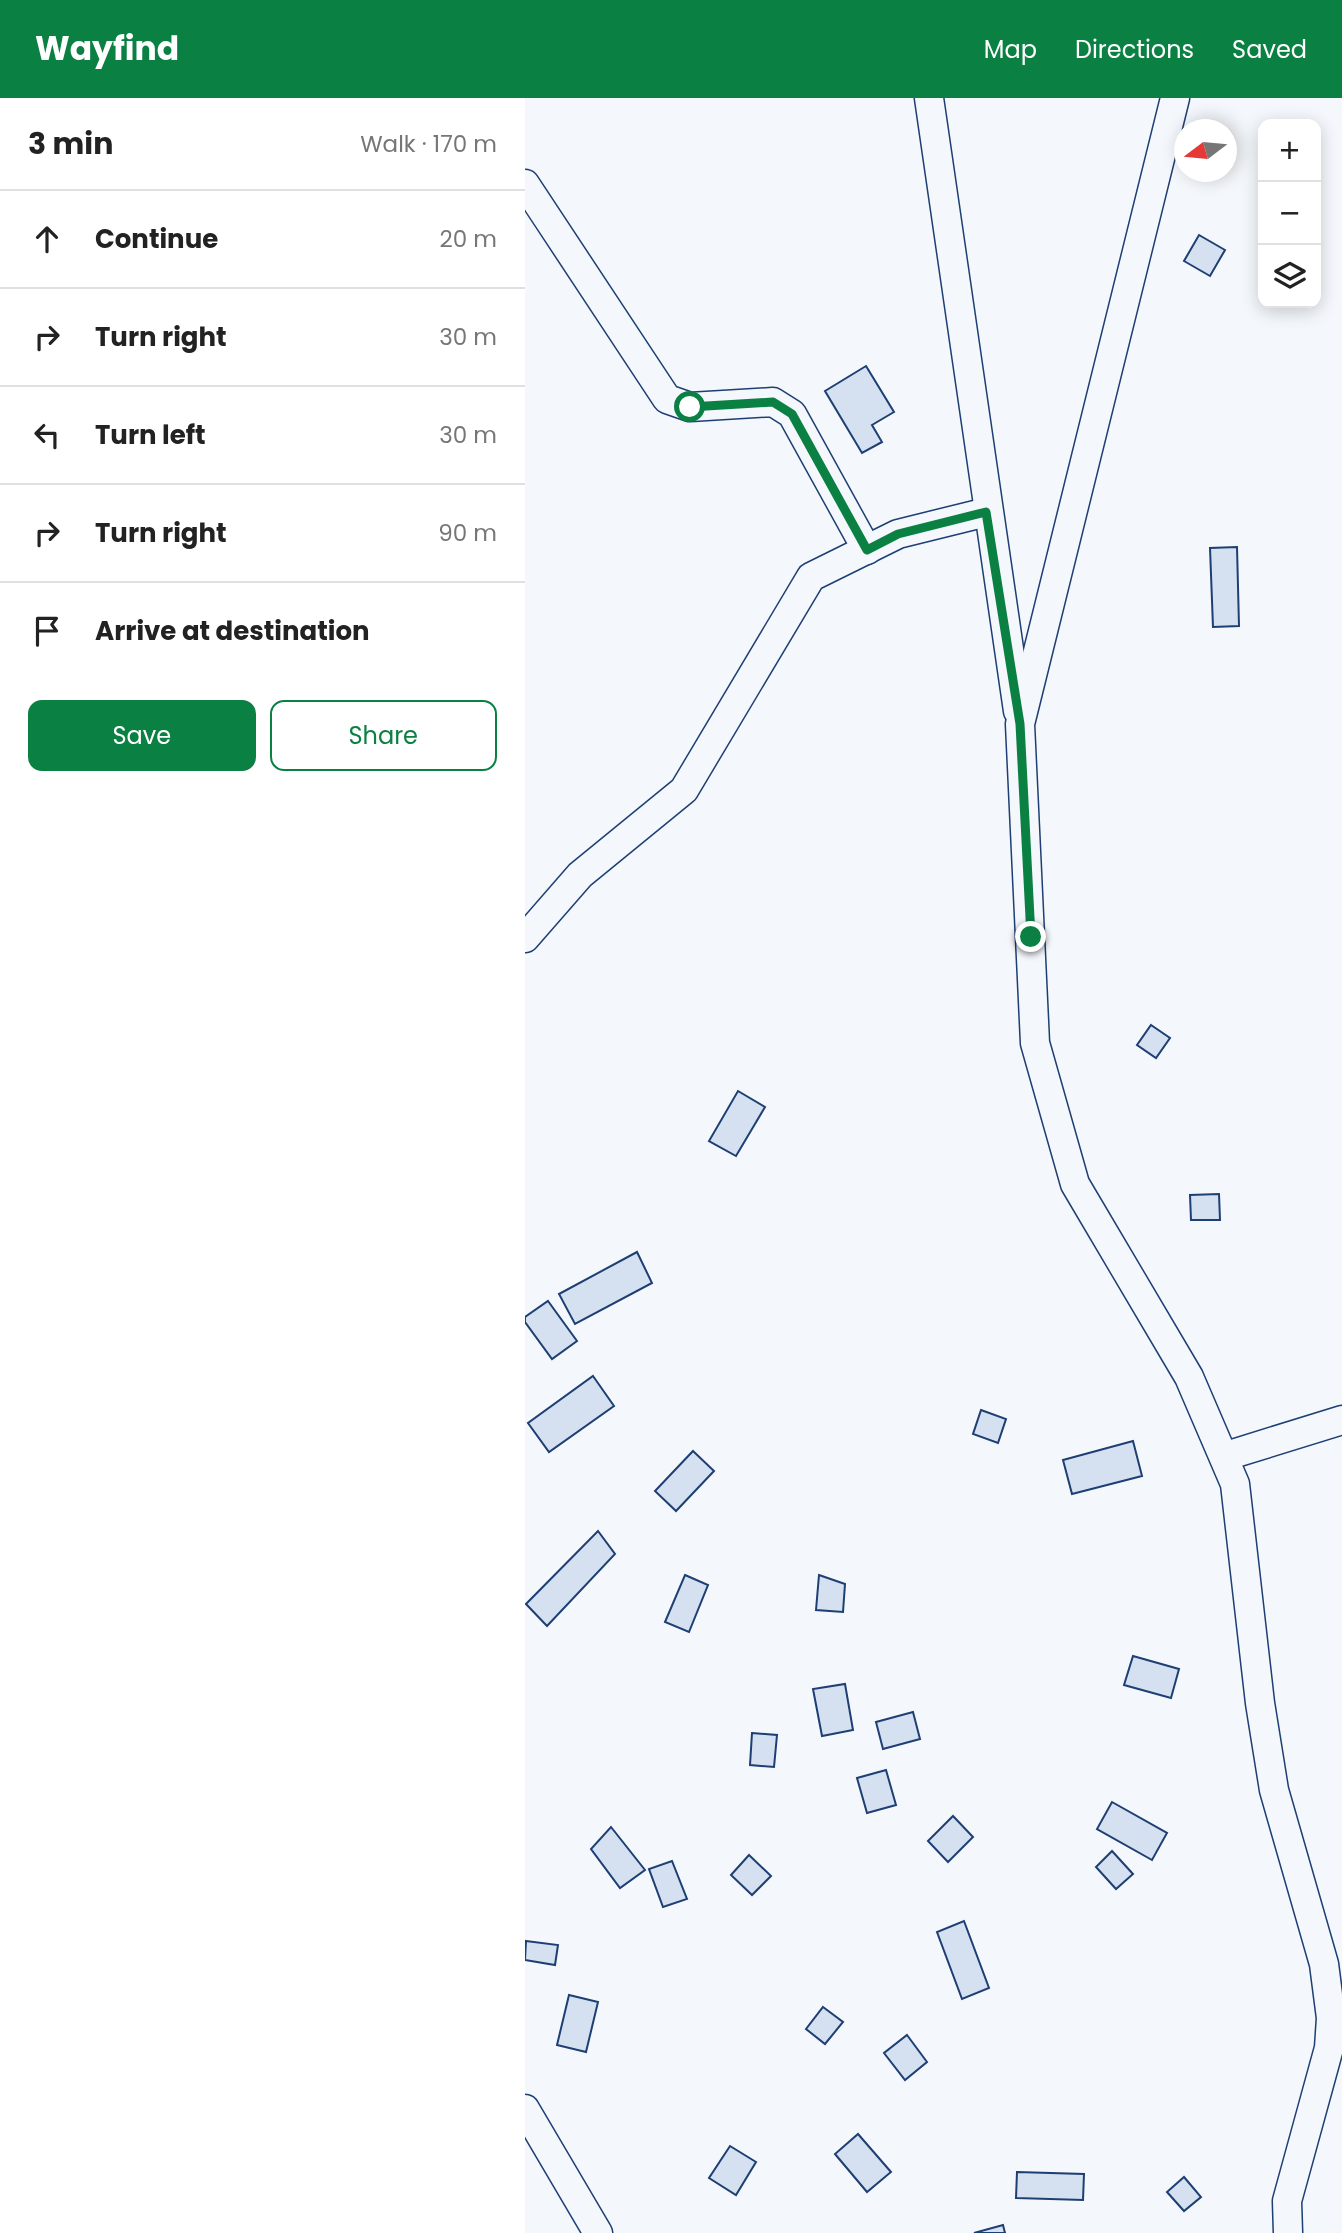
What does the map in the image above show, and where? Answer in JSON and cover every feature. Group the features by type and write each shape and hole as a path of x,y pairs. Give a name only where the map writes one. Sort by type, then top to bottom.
{"street":[{"path":"929,98 986,512 1020,724 1035,1043 1052,1112 1075,1184 1189,1377 1226,1456 1235,1484 1274,1790 1324,1964 1331,2018 1329,2048 1287,2201 1288,2233"},
{"path":"1020,724 1175,98"},
{"path":"525,184 667,399 690,407 773,402 792,414 867,550"},
{"path":"525,938 580,875 684,790 811,577 898,534 986,512"},
{"path":"1226,1456 1342,1420"},
{"path":"525,2109 598,2233"}],"building":[{"path":"1199,235 1225,250 1210,276 1184,261"},
{"path":"866,366 894,412 872,425 882,442 862,453 825,391"},
{"path":"1237,547 1239,626 1213,627 1210,548"},
{"path":"1151,1025 1170,1038 1156,1058 1137,1045"},
{"path":"738,1091 765,1107 736,1156 709,1141"},
{"path":"1219,1194 1220,1220 1191,1220 1190,1195"},
{"path":"637,1252 652,1283 575,1324 559,1294"},
{"path":"548,1301 577,1341 552,1359 525,1322 525,1317"},
{"path":"593,1376 614,1406 549,1452 528,1423"},
{"path":"981,1410 1006,1419 998,1443 973,1434"},
{"path":"1133,1441 1142,1476 1072,1494 1063,1460"},
{"path":"693,1451 714,1471 676,1511 655,1491"},
{"path":"598,1531 615,1554 547,1626 526,1604"},
{"path":"685,1575 708,1585 689,1632 665,1622"},
{"path":"819,1575 845,1584 843,1612 816,1610"},
{"path":"1133,1656 1179,1669 1171,1698 1124,1685"},
{"path":"845,1684 853,1730 822,1736 813,1689"},
{"path":"913,1712 920,1739 883,1749 876,1722"},
{"path":"752,1733 777,1735 774,1767 750,1765"},
{"path":"886,1770 896,1805 867,1813 857,1778"},
{"path":"1112,1802 1167,1833 1152,1860 1097,1829"},
{"path":"953,1816 973,1837 948,1862 928,1841"},
{"path":"611,1827 645,1870 620,1888 591,1849"},
{"path":"1112,1851 1133,1874 1116,1889 1096,1867"},
{"path":"749,1855 771,1876 752,1895 731,1875"},
{"path":"672,1861 687,1899 663,1907 649,1869"},
{"path":"964,1921 989,1988 962,1999 937,1932"},
{"path":"526,1941 558,1945 555,1965 525,1960"},
{"path":"569,1995 598,2002 586,2052 557,2045"},
{"path":"823,2007 843,2022 825,2044 806,2029"},
{"path":"907,2035 927,2062 905,2080 884,2053"},
{"path":"858,2134 891,2172 867,2192 835,2154"},
{"path":"730,2146 756,2162 736,2195 709,2178"},
{"path":"1017,2172 1084,2174 1083,2200 1016,2198"},
{"path":"1184,2177 1201,2197 1184,2211 1167,2192"},
{"path":"1003,2225 1005,2233 974,2233"}],"route":[{"path":"690,407 773,402 792,414 867,550 898,534 986,512 1020,724 1031,937"}]}
